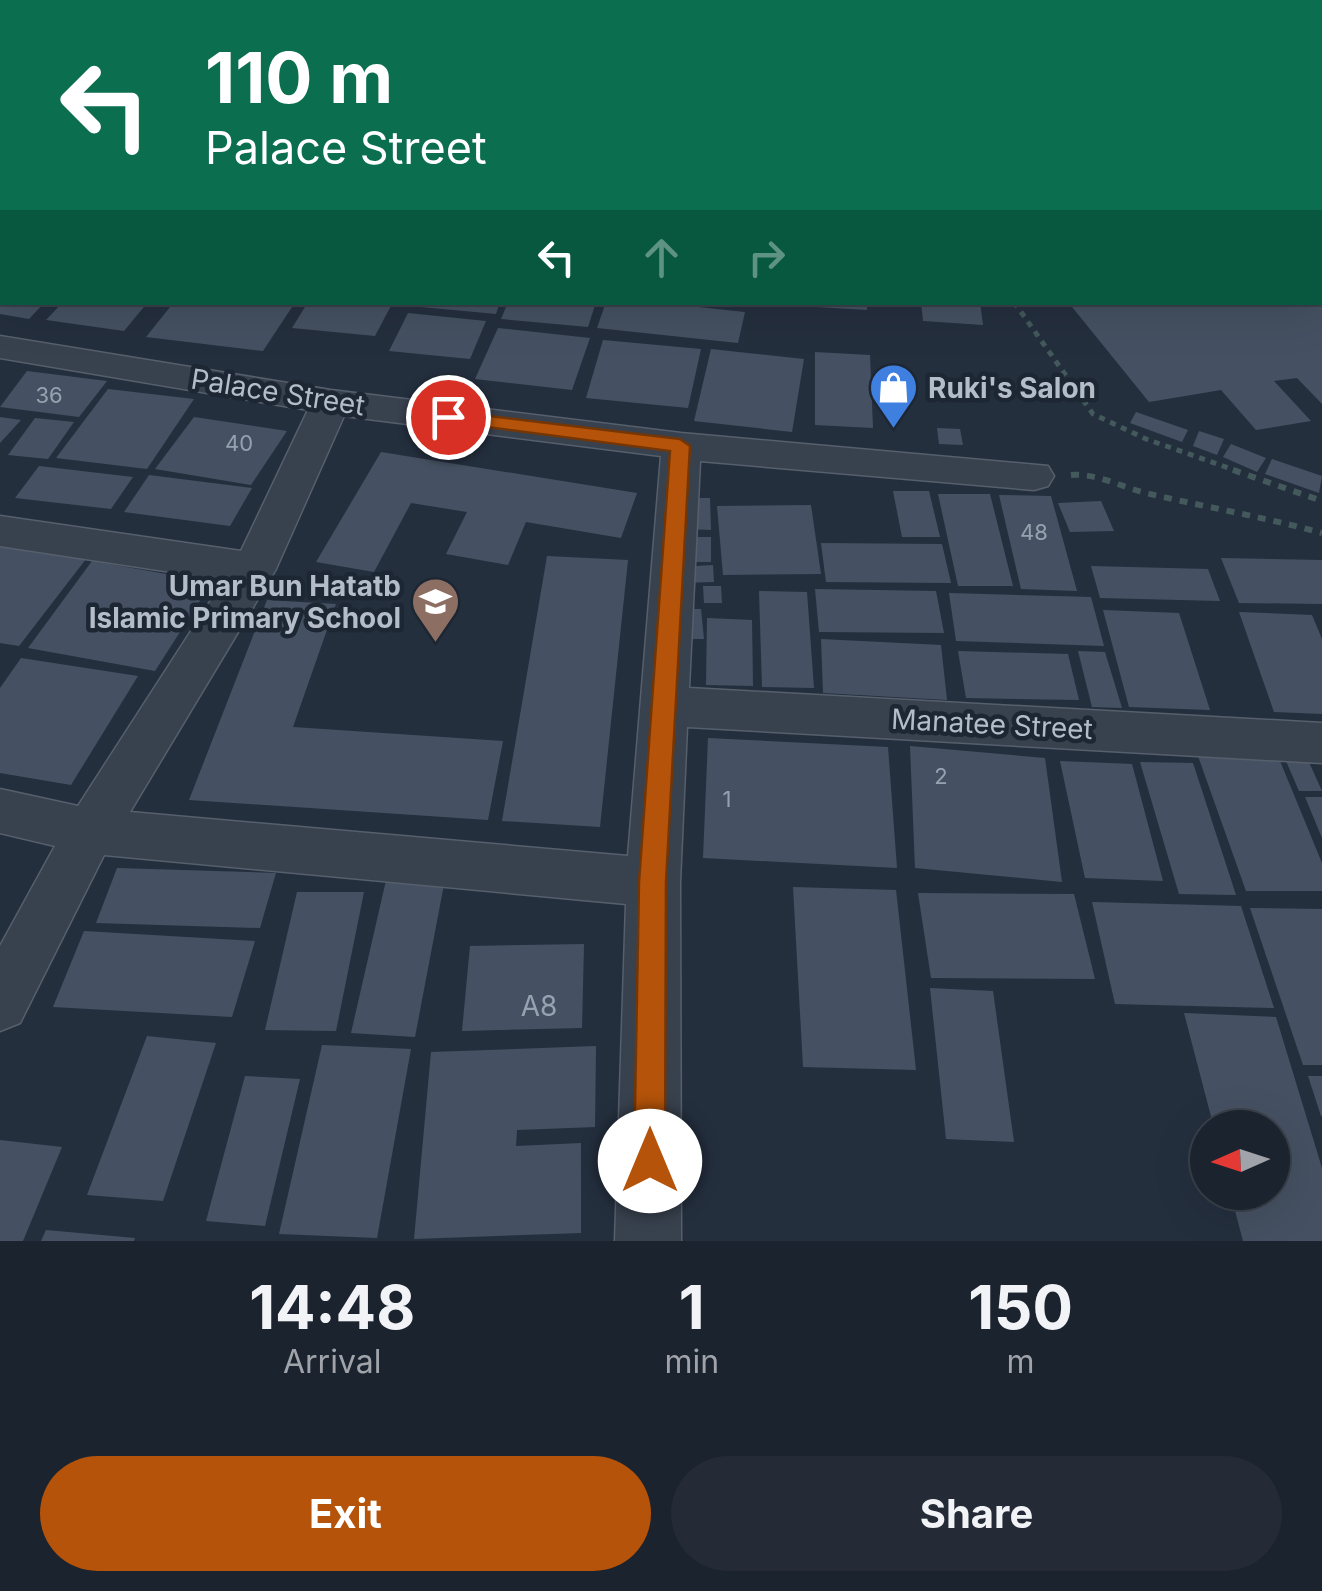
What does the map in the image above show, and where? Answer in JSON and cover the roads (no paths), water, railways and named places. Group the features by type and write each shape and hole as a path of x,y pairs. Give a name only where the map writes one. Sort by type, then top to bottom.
{"street":[{"name":"Palace Street","path":"0,348 331,402 680,446 1034,476"},
{"path":"0,1004 90,831 254,568 331,402"},
{"path":"648,1241 653,882 680,446"},
{"path":"0,531 254,568"},
{"name":"Manatee Street","path":"662,706 1322,743"},
{"path":"0,811 90,831 653,882"}],"place":[{"name":"Ruki's Salon","path":"893,430"},
{"name":"Umar Bun Hatatb Islamic Primary School","path":"436,644"}]}
